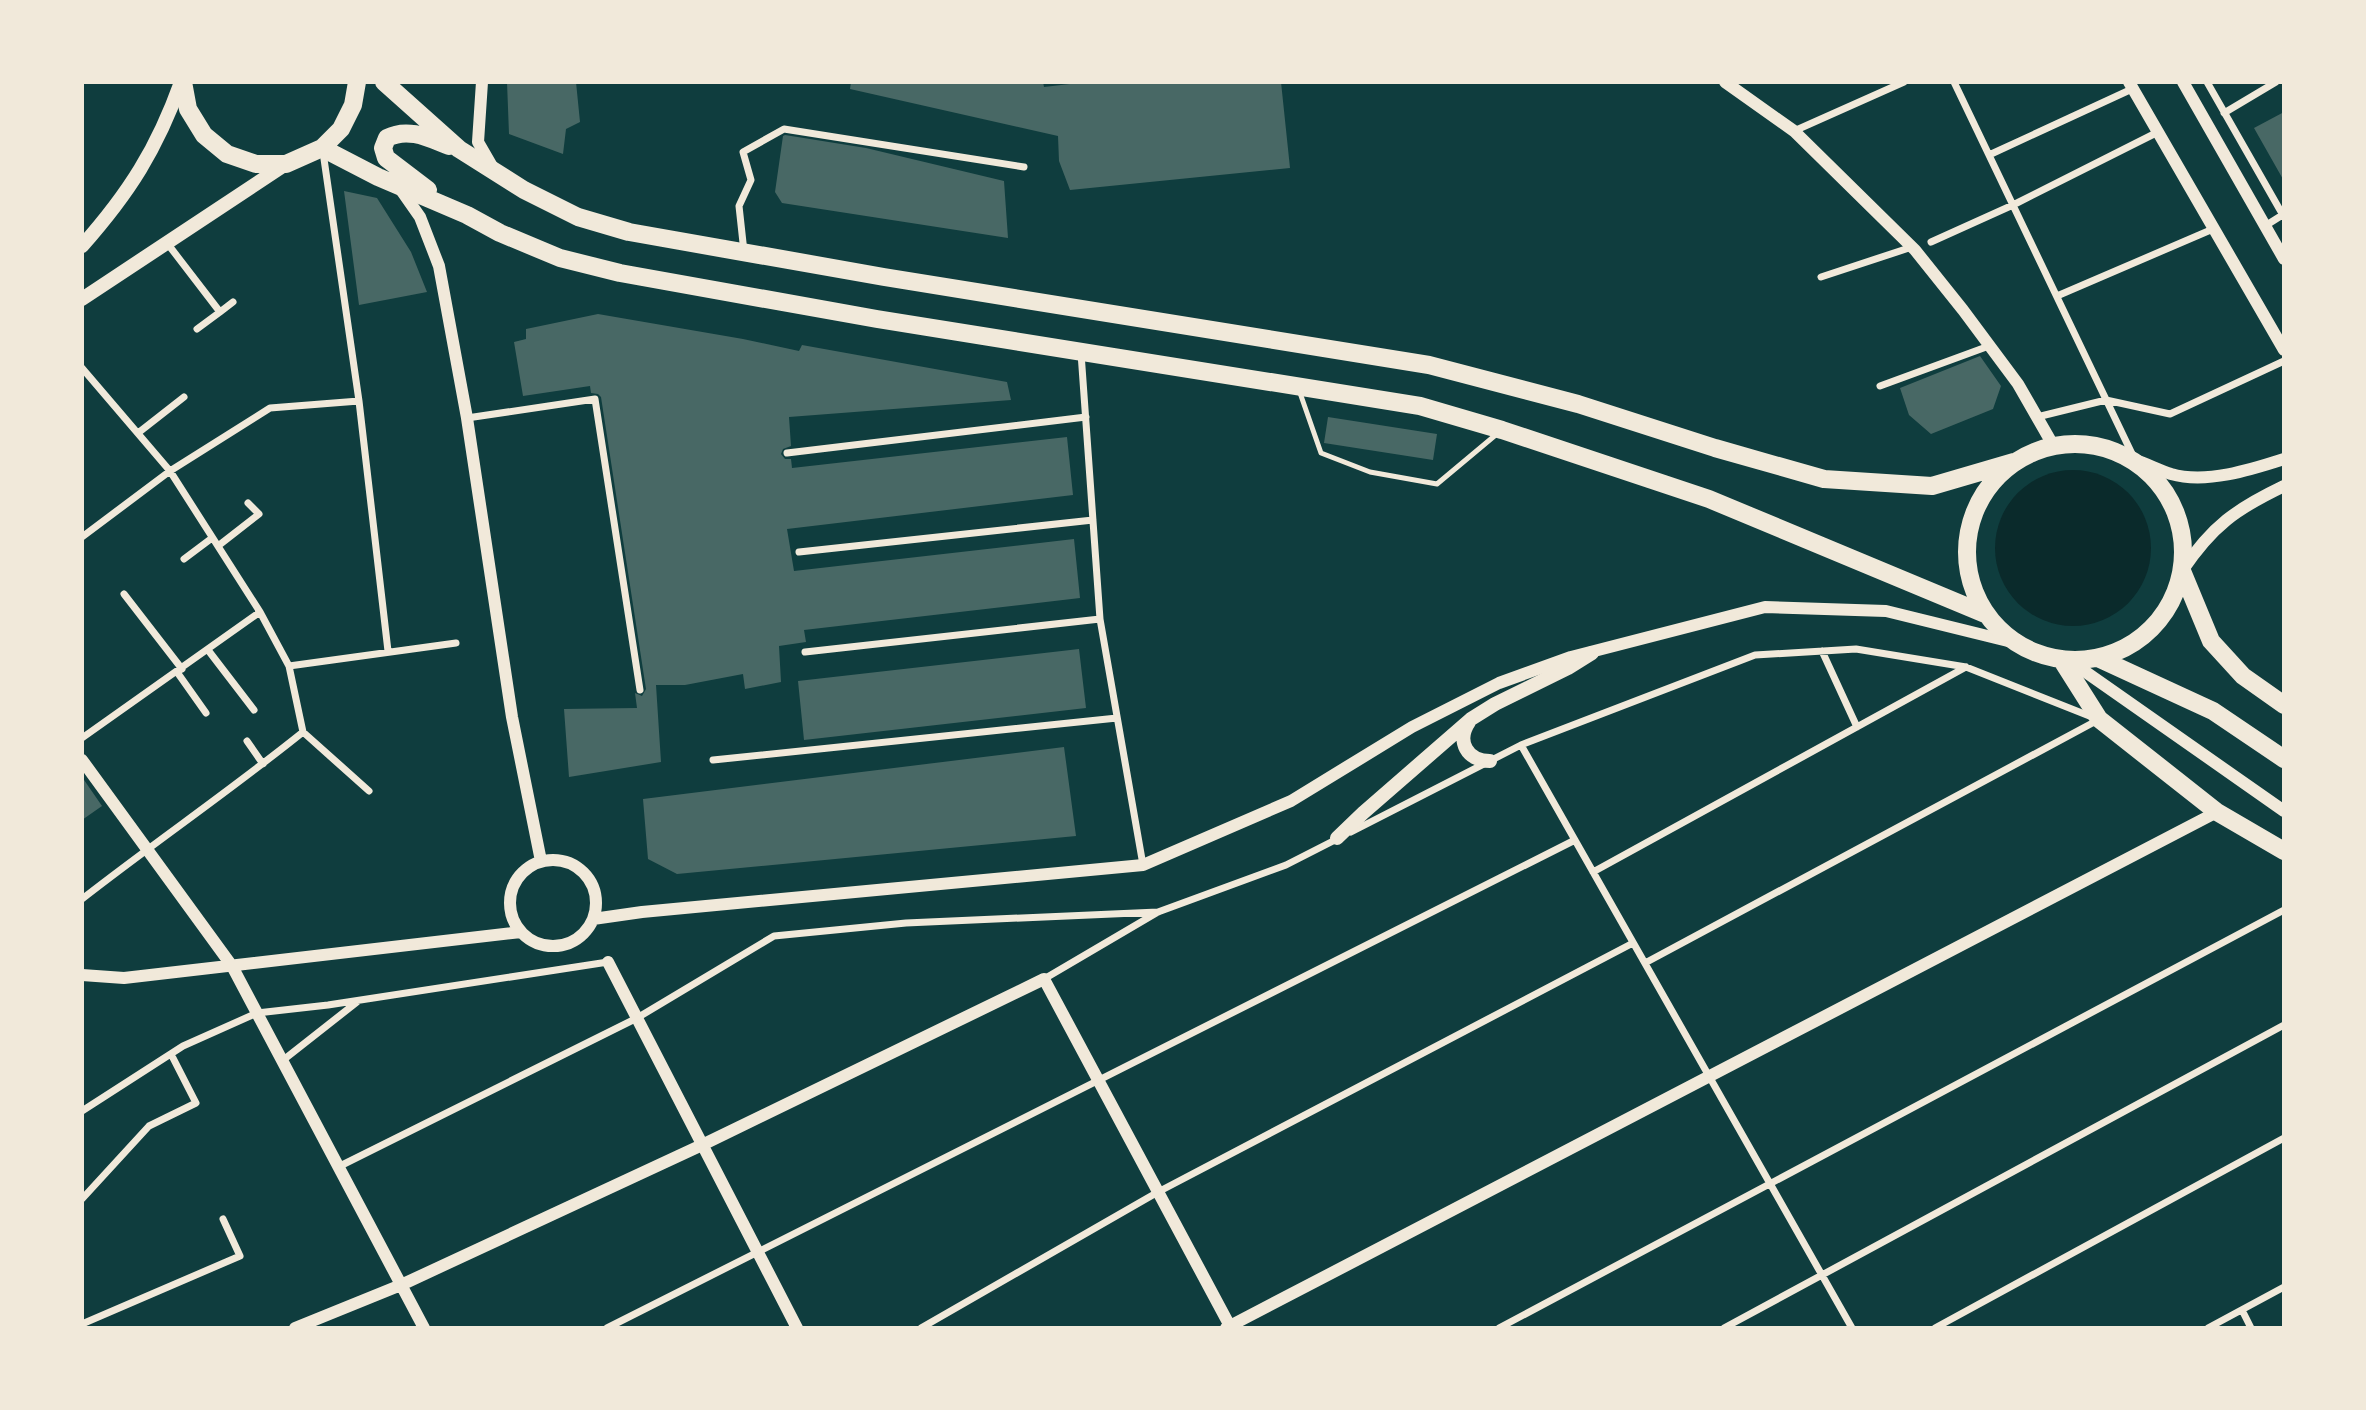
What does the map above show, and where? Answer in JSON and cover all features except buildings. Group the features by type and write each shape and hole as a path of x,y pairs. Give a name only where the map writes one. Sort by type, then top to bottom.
{"main road":[{"path":"182,82 188,109 204,135 227,154 256,164 286,164"},
{"path":"82,246 116,208 142,170 170,114 182,82"},
{"path":"82,299 286,164 322,148 341,129 353,105 357,82"},
{"path":"384,82 459,149 524,190 578,217 629,232 884,277 1429,365 1578,404 1715,449 1824,479 1932,486 2014,462"},
{"path":"459,149 412,133 397,132 387,138 383,148 386,158 400,170 467,215 500,233 560,258 620,273 877,319 1420,406 1502,430 1709,499 1985,614"},
{"path":"322,148 399,187 467,215"},
{"path":"2091,444 2109,448 2135,460 2159,481 2176,509 2184,539 2182,571 2172,602 2153,628 2128,647 2098,658 2065,660 2041,656 2016,643 1999,630 1985,614 1971,583 1966,549 1970,527 1973,515 1989,485 2014,462 2032,451 2053,445 2091,444"},
{"path":"2182,571 2211,641 2243,676 2284,705"},
{"path":"1337,838 1471,719 1592,653"},
{"path":"2098,658 2214,711 2284,759"},
{"path":"2065,660 2099,719 2217,812 2284,851"},
{"path":"1471,719 1463,734 1465,748 1475,758 1490,761"}],"street":[{"path":"482,82 478,142 495,172"},
{"path":"1725,82 1794,131 1912,247 2018,384 2053,445"},
{"path":"1794,131 1904,82"},
{"path":"1954,82 2135,460 2173,474 2206,477 2284,459"},
{"path":"2183,82 2284,259"},
{"path":"2207,82 2283,216 2264,226"},
{"path":"2224,113 2276,82"},
{"path":"1989,155 2131,85 2284,350"},
{"path":"744,252 739,206 751,180 743,152 784,129 1024,167"},
{"path":"1931,242 2013,205 2158,132"},
{"path":"322,148 359,401 388,651"},
{"path":"399,187 420,217 439,266 467,418 512,717 541,861"},
{"path":"2057,296 2213,229"},
{"path":"167,243 219,312"},
{"path":"1821,277 1912,247"},
{"path":"197,329 233,302"},
{"path":"1880,386 1989,346"},
{"path":"1081,352 1100,619 1143,865"},
{"path":"2037,417 2106,400 2170,414 2284,361"},
{"path":"82,369 170,471 260,612 289,666 303,732 369,791"},
{"path":"138,433 184,397"},
{"path":"467,418 595,399 640,690"},
{"path":"82,537 170,471 270,408 359,401"},
{"path":"787,453 1086,417"},
{"path":"2182,571 2196,550 2231,514 2284,486"},
{"path":"218,546 259,514 248,503"},
{"path":"799,552 1093,520"},
{"path":"184,559 212,538"},
{"path":"124,594 179,670 206,713"},
{"path":"593,919 1143,865 1291,801 1412,727 1499,683 1571,657 1765,607 1886,611 2016,643"},
{"path":"82,738 260,612"},
{"path":"805,652 1100,619"},
{"path":"289,666 456,643"},
{"path":"295,1328 401,1285 702,1145 1044,979 1158,912 1286,864 1521,745 1755,655 1856,649 1966,667 2099,719"},
{"path":"208,650 254,710"},
{"path":"1822,651 1857,727"},
{"path":"2065,660 2284,811"},
{"path":"1593,872 1966,667"},
{"path":"713,760 1117,718"},
{"path":"1645,963 2099,719"},
{"path":"82,899 303,732"},
{"path":"247,741 264,764"},
{"path":"1521,745 1852,1328"},
{"path":"82,760 232,966 424,1328"},
{"path":"1044,979 1229,1327 2217,812"},
{"path":"607,1328 1575,840"},
{"path":"555,859 568,862 581,869 590,879 595,892 593,919 586,931 561,946 532,942 513,920 509,905 511,891 522,872 541,861 555,859"},
{"path":"1499,1328 2284,910"},
{"path":"338,1167 637,1018 774,936 906,923 1158,912"},
{"path":"82,975 124,978 521,932"},
{"path":"921,1328 1158,1192 1633,943"},
{"path":"82,1111 183,1046 257,1013 357,1001 608,962 797,1328"},
{"path":"282,1060 357,1001"},
{"path":"1724,1328 2284,1025"},
{"path":"82,1199 149,1126 196,1103 171,1054"},
{"path":"1935,1328 2284,1138"},
{"path":"82,1324 240,1256 223,1219"},
{"path":"2208,1328 2284,1287"},
{"path":"2242,1310 2251,1328"}],"lane":[{"path":"1298,387 1321,453 1370,472 1437,484 1502,430"}],"water":[{"path":"2073,470 2103,476 2128,493 2145,518 2151,548 2145,578 2128,603 2103,620 2073,626 2043,620 2018,603 2001,578 1995,548 2001,518 2018,493 2043,476"}]}
